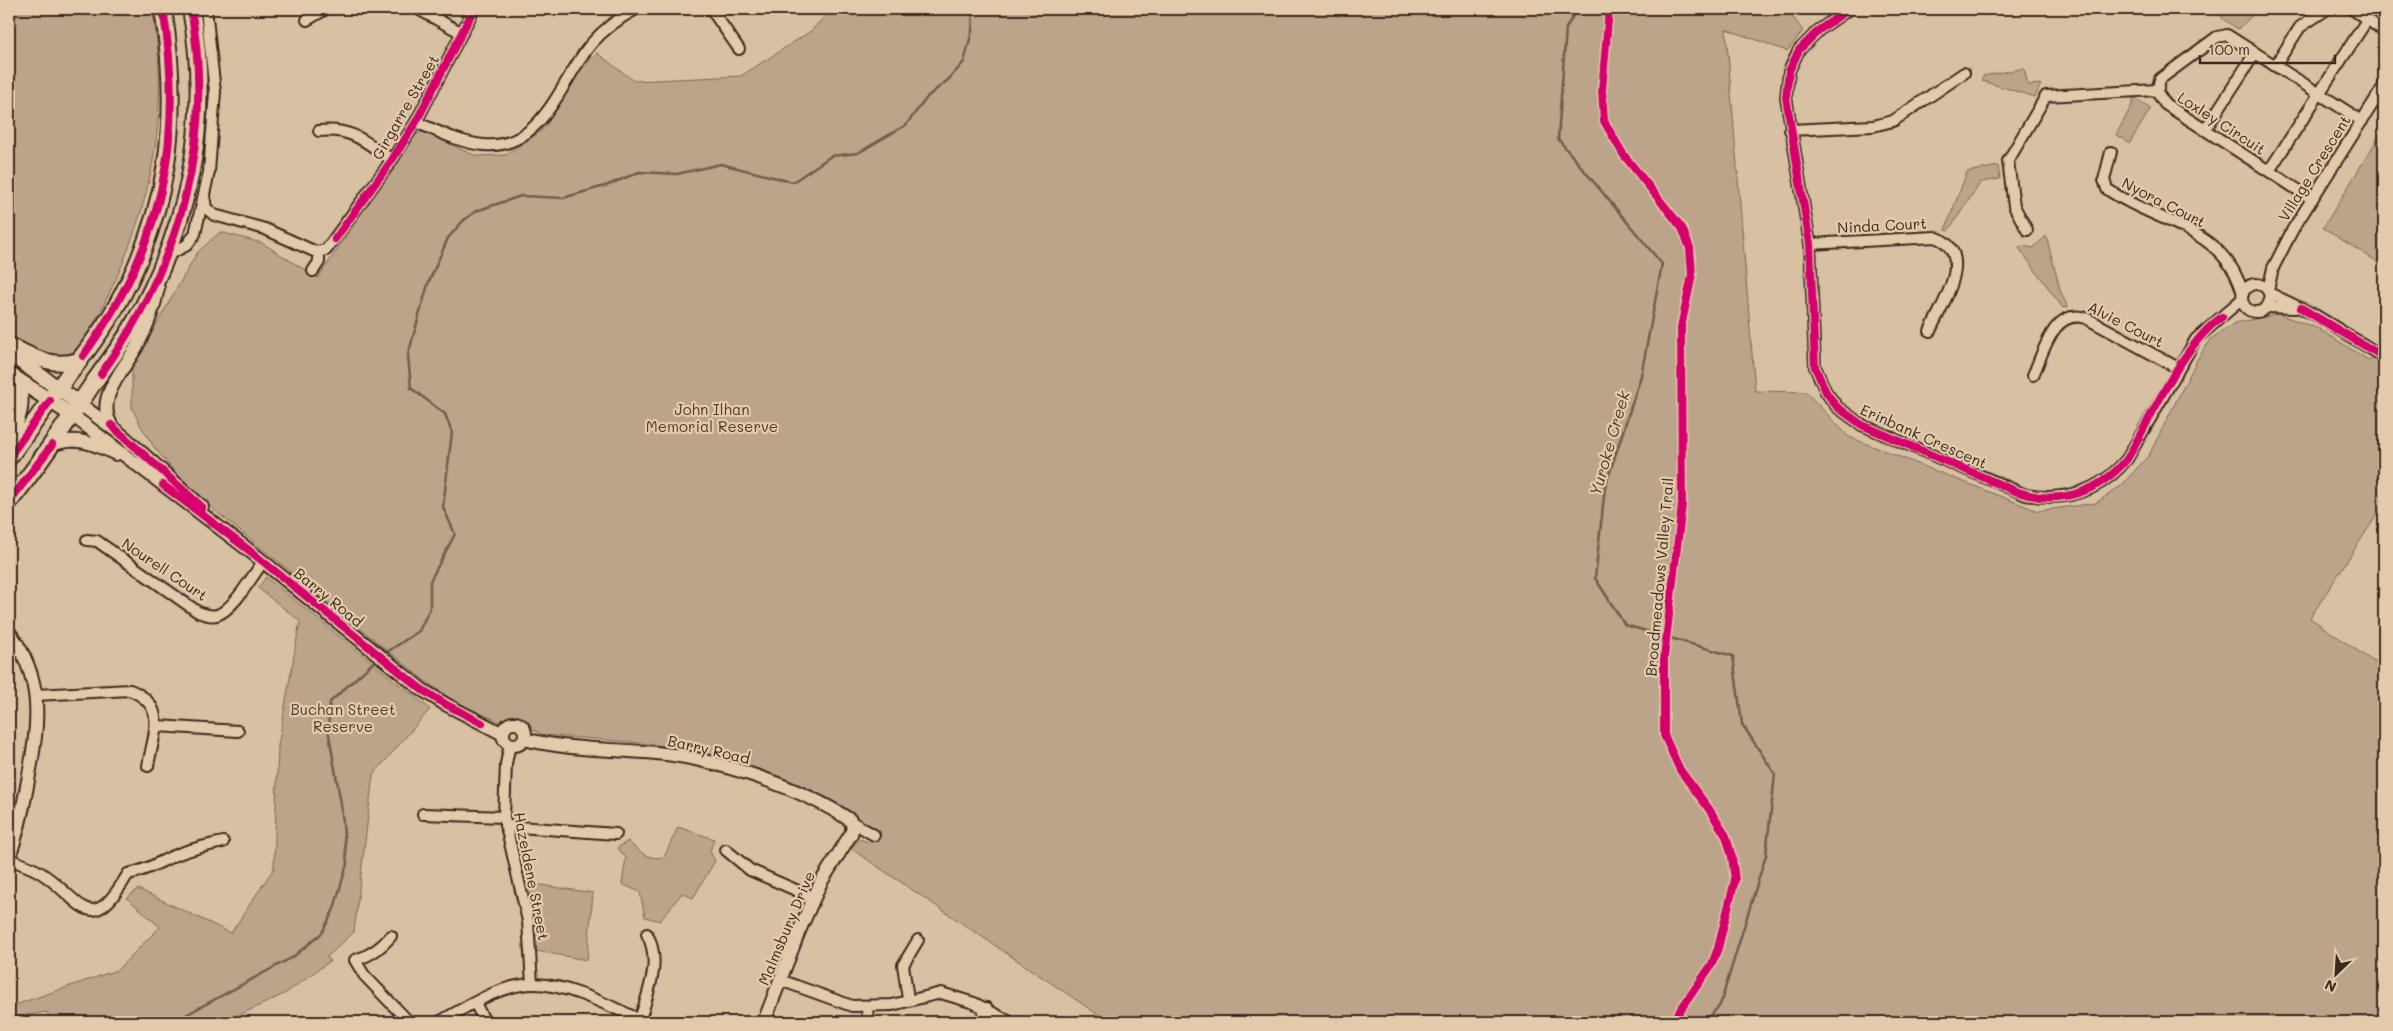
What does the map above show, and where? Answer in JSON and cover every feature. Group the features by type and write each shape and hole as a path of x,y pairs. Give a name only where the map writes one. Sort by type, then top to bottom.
{"main road":[{"path":"9,457 112,313 133,272 154,222 168,159 171,91 170,60 163,9"},
{"path":"9,502 52,445 131,328 164,261 191,176 197,141 198,62 191,9"},
{"path":"9,344 28,355 55,364 79,360"},
{"name":"Barry Road","path":"9,353 54,395 76,410"},
{"path":"9,442 22,402 22,394 12,377"},
{"name":"Barry Road","path":"12,377 54,395"}],"street":[{"path":"110,425 105,411 111,389 146,326 156,296 164,261 187,245 197,228 211,158 215,102 214,66 206,9"},
{"path":"307,20 326,9"},
{"path":"418,9 462,33"},
{"name":"Girgarre Street","path":"320,253 329,247 392,160 416,122 474,9"},
{"path":"416,122 473,144 496,145 518,138 544,118 592,43 612,24 636,9"},
{"path":"711,9 739,49"},
{"name":"Erinbank Crescent","path":"1849,9 1808,40 1794,59 1786,84 1790,130 1810,244 1814,360 1823,386 1837,407 1862,425 2026,495 2050,498 2069,496 2088,490 2108,479 2127,459 2178,368 2196,340 2243,296"},
{"path":"2275,66 2300,27 2327,9"},
{"path":"2352,9 2384,31"},
{"path":"2269,172 2367,20"},
{"name":"Loxley Circuit","path":"2312,199 2165,104 2158,96 2158,83 2163,76 2217,37 2227,36 2362,121"},
{"path":"2205,130 2255,53"},
{"path":"1790,130 1866,126 1893,121 1964,73"},
{"name":"Village Crescent","path":"2268,292 2273,268 2293,228 2384,86"},
{"path":"2027,230 2014,206 2008,161 2046,96 2157,90"},
{"path":"318,131 345,130 392,160"},
{"name":"Nyora Court","path":"2111,152 2104,180 2107,189 2208,241 2234,270 2254,284"},
{"path":"204,195 208,211 228,220 265,229 320,253 319,262 313,271"},
{"path":"197,228 207,220 228,220"},
{"name":"Ninda Court","path":"1810,244 1934,237 1948,245 1956,257 1956,265 1930,331"},
{"name":"Village Crescent","path":"2254,284 2273,268"},
{"name":"Nyora Court","path":"2234,270 2243,296"},
{"path":"2301,308 2267,307 2258,311 2250,310 2243,296 2254,284 2301,308 2384,357"},
{"path":"2267,307 2270,301 2268,292"},
{"name":"Erinbank Crescent","path":"2222,317 2250,310"},
{"name":"Alvie Court","path":"2033,375 2054,330 2061,321 2071,316 2086,318 2178,368"},
{"name":"Barry Road","path":"76,410 110,425 250,551 392,666 446,704 503,734"},
{"name":"Barry Road","path":"76,410 141,466 250,551"},
{"path":"52,445 68,439 76,439 104,448 141,466"},
{"name":"Nourell Court","path":"87,540 97,541 198,612 209,616 218,615 232,604 263,562"},
{"path":"9,632 28,666 36,696 37,721 34,749 20,826 9,858 41,873 79,906 87,910 97,909 110,901 128,874 145,872 171,857 193,848 223,842"},
{"path":"36,696 130,690 144,695 151,706 157,726 148,766"},
{"path":"508,724 518,724 523,728 524,739 520,743 510,744 505,740 503,734 508,724"},
{"path":"157,726 238,731"},
{"name":"Barry Road","path":"524,739 554,746 657,753 704,761 743,771 798,793 874,835"},
{"name":"Hazeldene Street","path":"510,744 506,764 505,822 528,921 532,984"},
{"path":"423,814 616,834"},
{"name":"Malmsbury Drive","path":"764,1022 821,882 851,834 852,822"},
{"path":"726,850 750,870 814,898"},
{"path":"439,1022 502,990 532,984 580,995 642,1021 655,967 653,946 647,934"},
{"path":"390,936 385,944 367,957 356,960 364,975 409,1022"},
{"path":"908,999 903,965 917,939"},
{"path":"780,980 833,1001 852,1006 892,1005 908,999 941,993 987,1008 1010,1022"},
{"path":"475,1003 485,1022"},
{"path":"867,1007 868,1022"},
{"path":"980,1022 987,1008"}],"green space":[{"path":"9,9 152,9 158,49 158,126 144,201 118,274 91,330 76,349 64,356 57,357 43,354 9,335"},
{"name":"John Ilhan Memorial Reserve","path":"831,9 1787,9 1803,31 1787,51 1726,29 1755,391 1806,392 1849,437 2038,511 2096,503 2121,486 2149,455 2198,358 2212,338 2235,323 2278,314 2319,329 2370,361 2384,340 2384,504 2310,618 2384,669 2384,1022 1109,1022 850,848 860,839 871,843 878,830 817,796 774,777 707,755 647,744 544,735 520,722 509,721 502,723 452,700 424,680 213,509 181,479 154,447 132,408 132,367 197,253 220,232 262,243 318,278 414,135 423,132 476,156 505,155 544,129 581,70 597,53 634,81 741,76 811,31"},
{"path":"2216,9 2259,9 2238,29 2224,20"},
{"path":"2024,68 2028,85 2041,84 2035,97 1982,81 1983,76"},
{"path":"2133,97 2151,108 2129,144 2123,138 2116,135 2133,103"},
{"path":"2384,128 2384,266 2323,228"},
{"path":"1998,166 2000,179 1981,182 1948,231 1945,230 1967,172"},
{"path":"2046,236 2061,293 2068,307 2063,308 2019,248 2023,246 2033,248"},
{"name":"Buchan Street Reserve","path":"266,577 430,709 373,775 354,932 327,957 330,961 286,993 225,1022 51,1022 47,1012 9,1018 9,1007 117,970 160,927 127,898 138,889 231,933 274,868 278,746 300,621 258,588"},
{"path":"678,827 714,839 710,851 715,861 693,898 682,893 660,921 645,917 640,892 622,884 626,858 617,848 628,841 636,849 648,856 664,857"},
{"path":"528,883 593,893 587,960 536,951"}],"waterway":[{"path":"384,654 419,631 430,608 430,581 455,534 443,507 452,432 445,414 411,388 408,355 428,284 448,238 463,221 476,211 521,196 563,198 608,185 639,172 677,174 721,164 793,182 831,156 858,153 906,125 928,96 948,80 964,62 972,31 973,9"},
{"name":"Yuroke Creek","path":"1577,9 1566,28 1558,139 1662,264 1641,376 1605,487 1595,578 1625,625 1733,656 1742,724 1775,774 1766,855 1720,1005 1705,1022"},
{"path":"173,1022 293,957 322,933 334,909 347,864 341,804 328,729 330,702 377,659"}],"cycle path":[{"path":"83,356 110,315 132,274 149,233 161,191 168,148 171,104 169,57 163,9"},
{"path":"101,374 128,332 151,290 170,246 184,200 194,154 198,107 197,58 191,9"},
{"path":"335,239 392,160 416,122 474,9"},
{"name":"Broadmeadows Valley Trail","path":"1609,9 1602,90 1604,121 1623,154 1682,228 1690,248 1692,275 1681,327 1682,505 1664,657 1664,735 1680,770 1726,836 1732,857 1735,880 1718,948 1712,964 1672,1022"},
{"path":"1849,9 1819,30 1799,50 1789,71 1786,97 1810,244 1815,367 1826,392 1837,407 1862,425 2015,491 2046,497 2076,494 2103,481 2127,459 2181,363 2194,344 2222,317"},
{"path":"2301,308 2384,357"},
{"path":"9,457 50,401"},
{"path":"111,425 202,507"},
{"path":"9,502 52,445"},
{"path":"163,485 250,551 421,689 482,723"}]}
